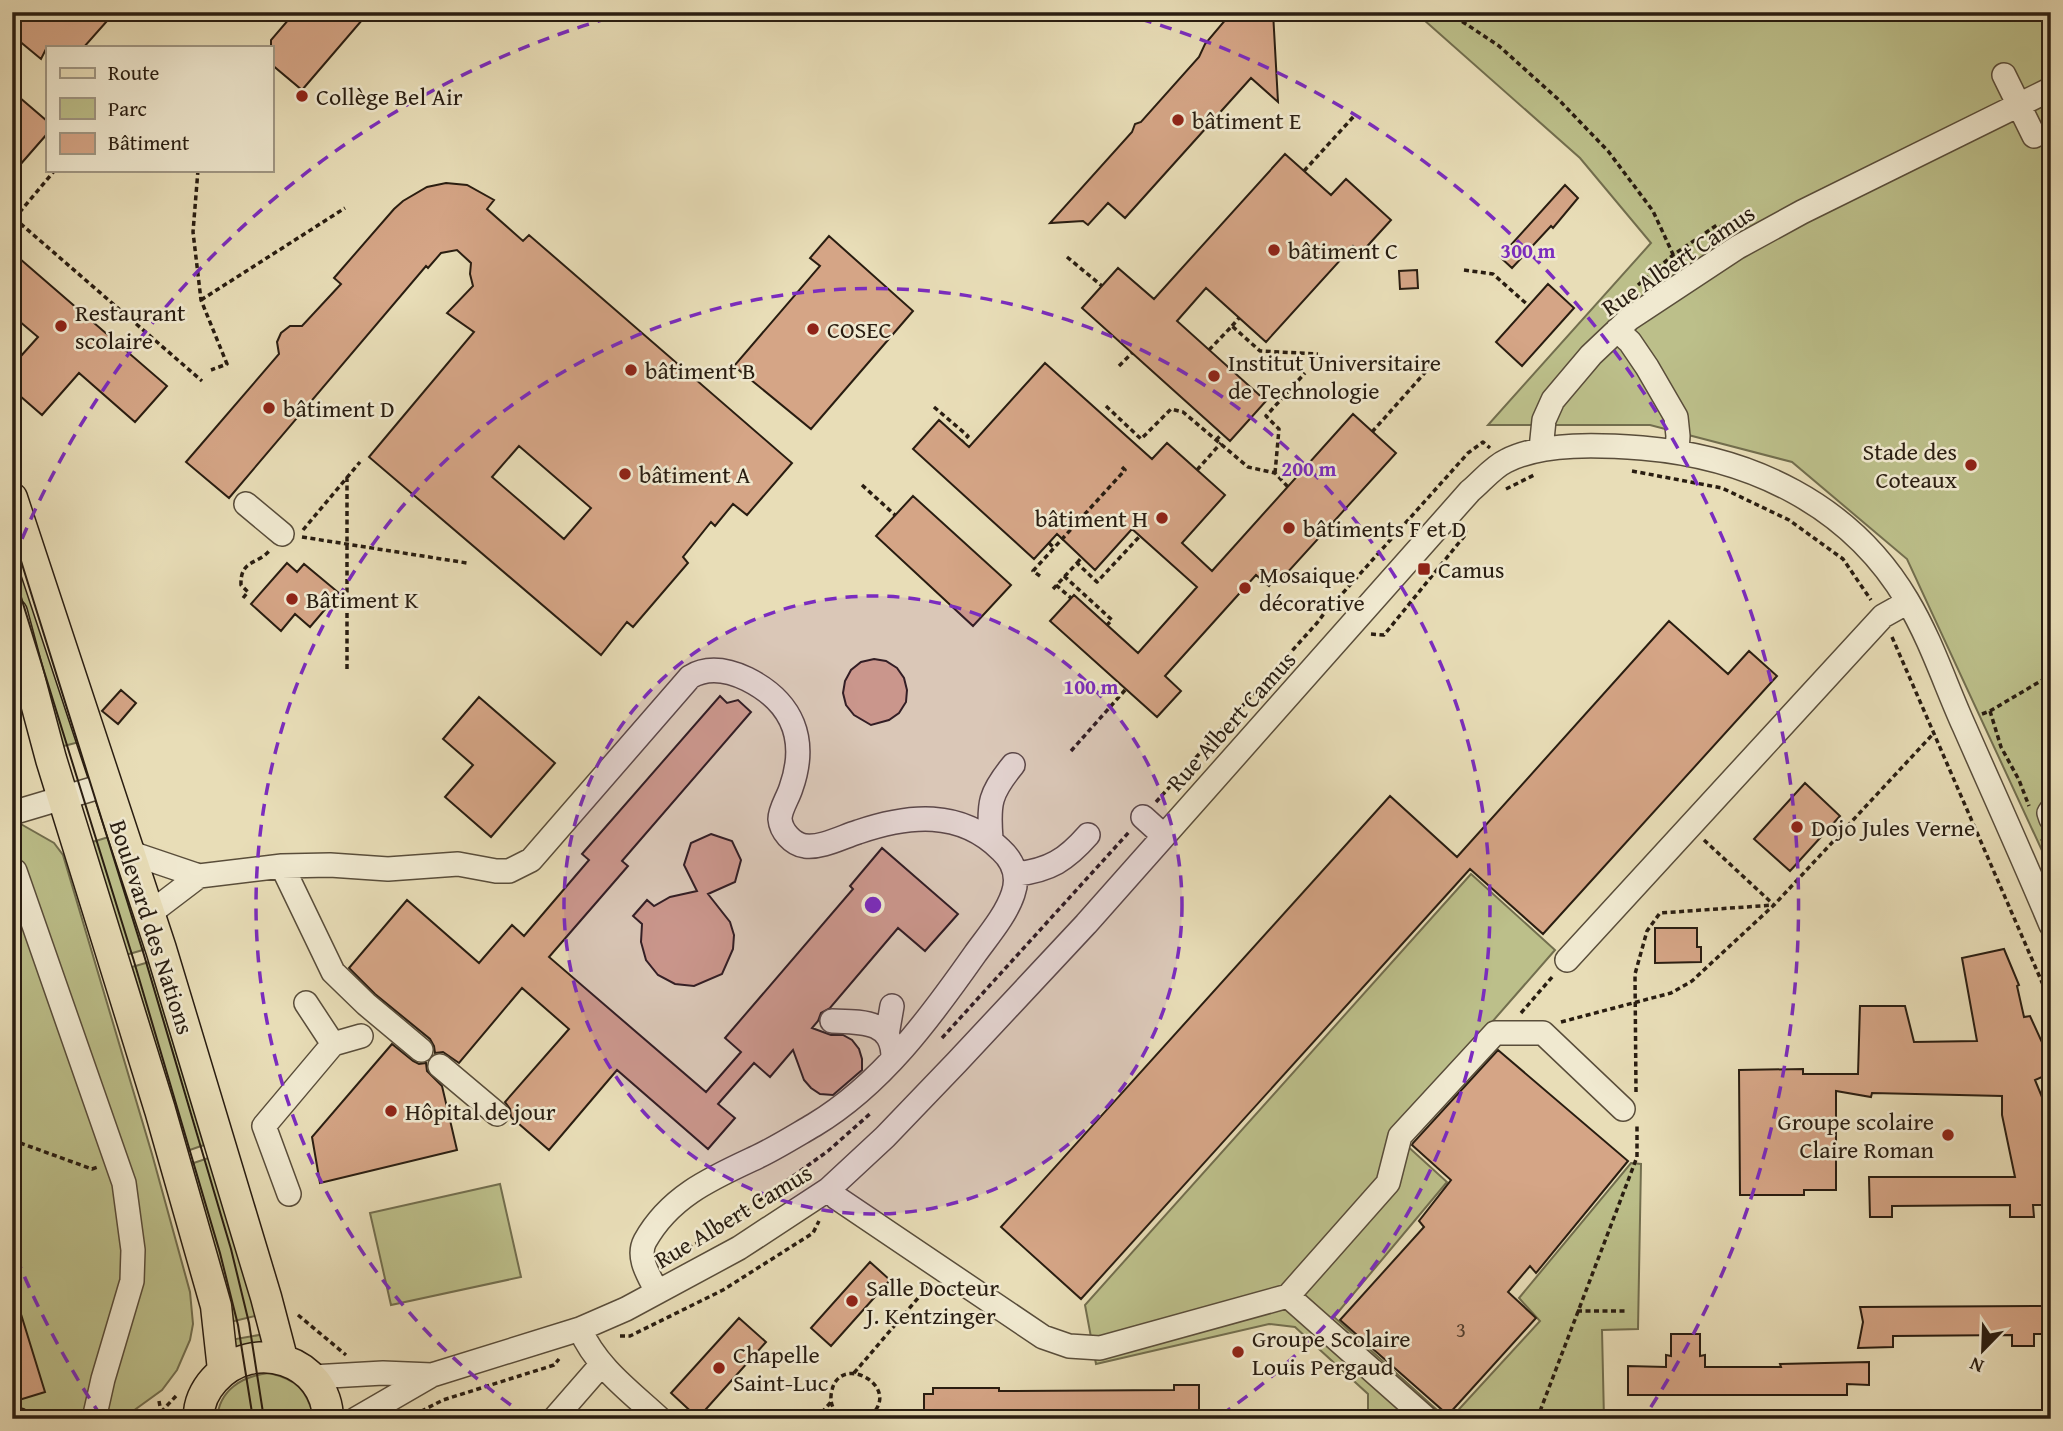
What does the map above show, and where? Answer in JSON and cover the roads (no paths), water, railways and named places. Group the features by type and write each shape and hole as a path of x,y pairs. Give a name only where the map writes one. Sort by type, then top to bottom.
{"main road":[{"name":"Boulevard des Nations","path":"12,498 149,914 282,1358"},
{"name":"Boulevard des Nations","path":"12,613 64,798 213,1293 220,1330 223,1370"},
{"path":"194,1416 207,1388 223,1370 245,1358 260,1356 282,1358 312,1377 328,1404 328,1419"}],"street":[{"path":"2004,75 2034,136"},
{"name":"Rue Albert Camus","path":"356,1419 432,1375 580,1329 657,1293 739,1248 829,1189 957,1062 1164,836 1470,491 1505,461 1541,450 1544,420 1553,400 1616,330 1738,247 1802,212 2051,89"},
{"path":"1616,330 1630,342 1676,417 1677,451"},
{"path":"1541,450 1627,447 1677,451 1753,471 1802,495 1843,525 1874,556 1908,602 1962,723 2043,882 2051,925"},
{"path":"246,504 282,534"},
{"path":"1567,960 1883,617 1908,602"},
{"path":"128,852 199,876 282,866 330,865 388,869 458,864 496,871 520,868 531,860 690,677 710,670 724,670 750,680 776,697 786,709 798,743 798,763 780,820 786,835 794,842 804,846 824,844 861,831 908,820 942,819 970,827 991,839 1007,855 1017,874 1013,894 994,928 927,1022 868,1085 845,1104 769,1150 721,1172 683,1196 660,1220 643,1244 642,1258 657,1293"},
{"path":"991,839 989,822 994,789 1013,765"},
{"path":"12,813 106,785"},
{"path":"1143,817 1164,836"},
{"path":"1017,874 1040,871 1062,860 1073,853 1088,835"},
{"path":"282,866 333,971 372,1009 421,1050"},
{"path":"12,870 15,871 124,1183 130,1221 132,1281 94,1417"},
{"path":"149,914 199,876"},
{"path":"306,1003 333,1044"},
{"path":"887,1035 891,1006"},
{"path":"832,1021 867,1023 887,1035 893,1044 892,1058"},
{"path":"829,1189 837,1198 942,1271 1043,1337 1069,1346 1100,1348 1288,1296 1388,1183 1400,1136 1494,1033 1543,1033 1623,1109"},
{"path":"289,1194 264,1126 333,1044 361,1036"},
{"path":"440,1066 497,1114"},
{"path":"1288,1296 1427,1419"},
{"path":"580,1329 601,1364 660,1419"},
{"path":"554,1419 601,1364"},
{"name":"Rue Albert Camus","path":"312,1377 383,1373 432,1375"}],"tram line":[{"path":"12,532 144,955 231,1249 249,1323 264,1419"},
{"path":"12,568 133,958 220,1253 238,1325 253,1419"}],"place":[{"name":"Collège Bel Air","path":"302,96"},
{"name":"bâtiment E","path":"1178,120"},
{"name":"bâtiment C","path":"1274,250"},
{"name":"Restaurant scolaire","path":"61,326"},
{"name":"COSEC","path":"813,329"},
{"name":"bâtiment B","path":"631,370"},
{"name":"Institut Universitaire de Technologie","path":"1214,376"},
{"name":"bâtiment D","path":"269,408"},
{"name":"Stade des Coteaux","path":"1971,465"},
{"name":"bâtiment A","path":"625,474"},
{"name":"bâtiment H","path":"1162,518"},
{"name":"bâtiments F et D","path":"1289,528"},
{"name":"Camus","path":"1424,569"},
{"name":"Mosaique décorative","path":"1245,588"},
{"name":"Bâtiment K","path":"292,599"},
{"name":"Dojo Jules Verne","path":"1797,827"},
{"name":"Hôpital de jour","path":"391,1111"},
{"name":"Groupe scolaire Claire Roman","path":"1948,1135"},
{"name":"Salle Docteur J. Kentzinger","path":"852,1301"},
{"name":"Groupe Scolaire Louis Pergaud","path":"1238,1352"},
{"name":"Chapelle Saint-Luc","path":"719,1368"}]}
